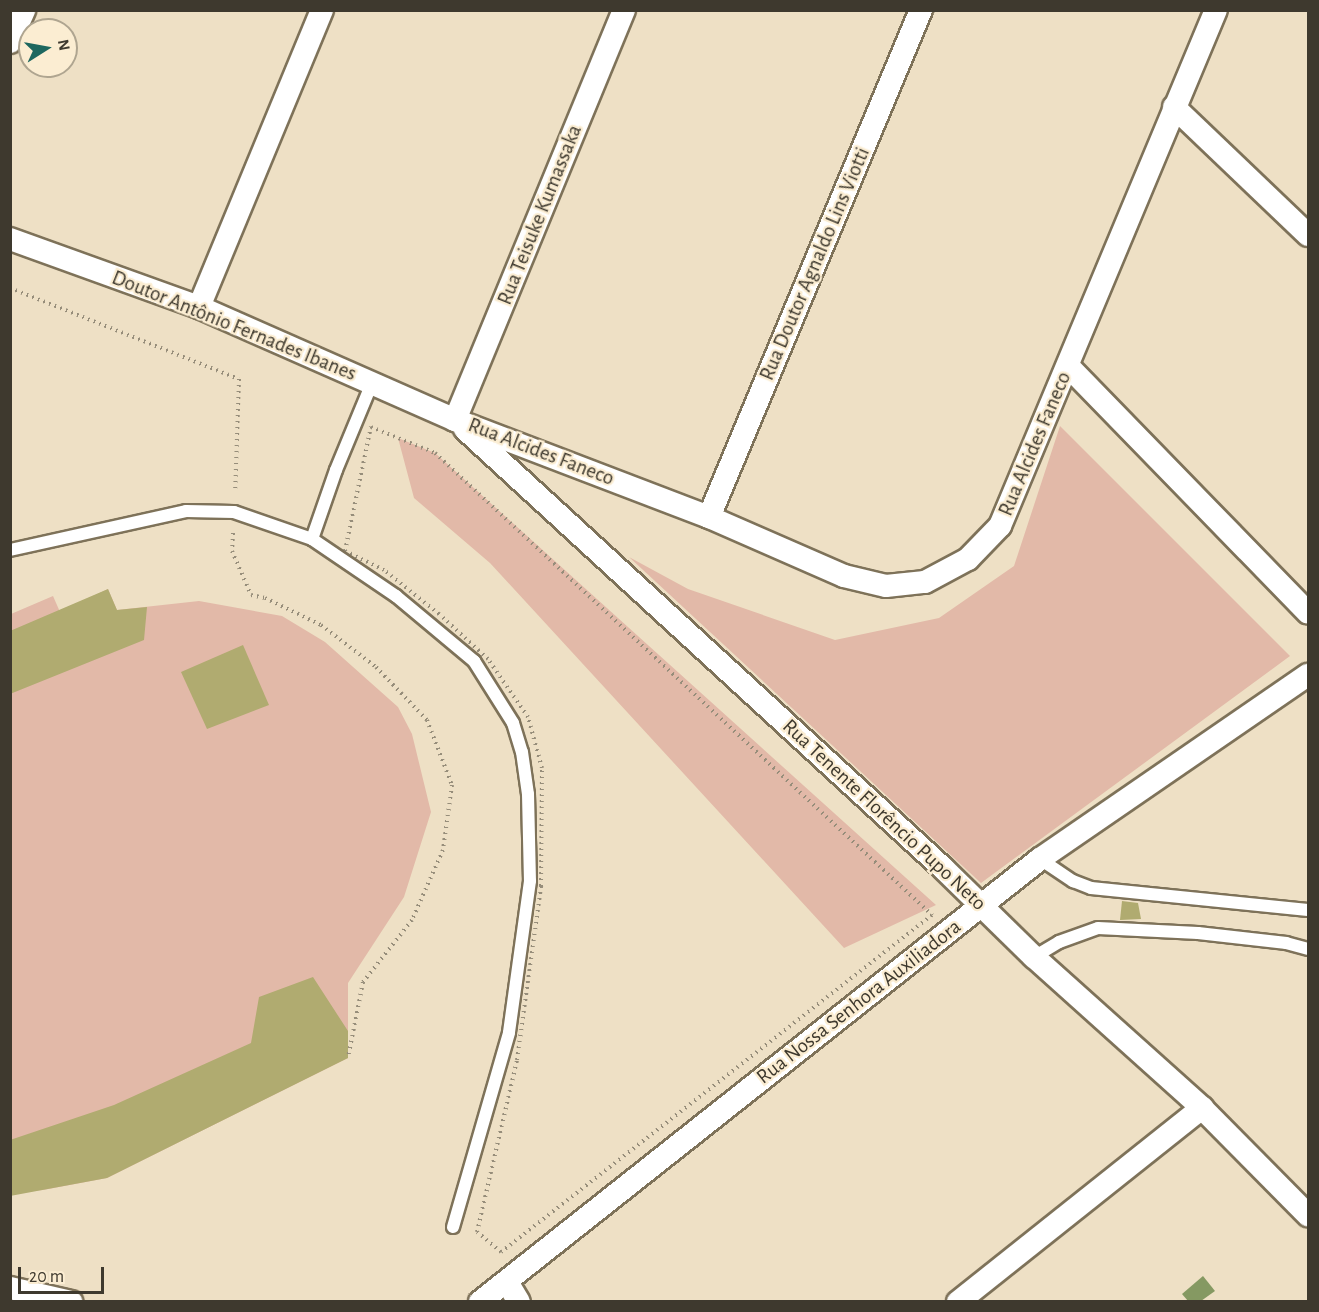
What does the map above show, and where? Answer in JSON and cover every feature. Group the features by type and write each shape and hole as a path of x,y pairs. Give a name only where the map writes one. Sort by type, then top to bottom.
{"street":[{"path":"10,42 24,10"},
{"path":"199,307 322,10"},
{"name":"Rua Teisuke Kumassaka","path":"455,420 624,10"},
{"name":"Rua Doutor Agnaldo Lins Viotti","path":"709,517 921,10"},
{"name":"Rua Alcides Faneco","path":"455,420 709,517 844,576 886,586 925,582 968,559 1000,526 1216,10"},
{"path":"1174,107 1308,235"},
{"name":"Doutor Antônio Fernades Ibanes","path":"10,239 199,307 455,420"},
{"path":"1068,366 1308,613"},
{"name":"Rua Tenente Florêncio Pupo Neto","path":"455,420 982,904 1034,957 1202,1108 1308,1215"},
{"name":"Rua Nossa Senhora Auxiliadora","path":"480,1302 1040,859 1308,675"},
{"path":"958,1302 1202,1108"},
{"path":"507,1282 519,1302"},
{"path":"10,1288 71,1302"}],"lane":[{"path":"312,539 336,470 372,382"},
{"path":"10,550 186,511 234,512 312,539 396,596 474,661 513,723 526,769 530,881 509,1033 453,1227"},
{"path":"1040,859 1073,881 1091,888 1308,910"},
{"path":"1034,957 1059,942 1098,928 1218,935 1286,943 1308,949"}],"path":[{"path":"10,288 239,380 232,551 251,595 265,598 321,625 376,667 427,720 452,785 443,850 412,920 363,982 348,1058"},
{"path":"371,427 435,453 932,915 501,1252 477,1232 520,1036 541,886 542,768 528,717 488,659 439,614 384,570 345,550 371,427"}],"shaded area":[{"path":"1060,426 1290,656 981,883 629,557 688,589 835,640 939,618 1014,566"},
{"path":"398,438 435,453 936,905 844,948 490,563 414,498"},
{"path":"108,589 117,610 199,601 282,616 325,642 398,707 412,734 431,812 404,897 348,983 348,1058 107,1178 43,1190 11,1192 11,614 53,596 60,612"},
{"path":"1203,1276 1215,1291 1201,1301 1188,1301 1182,1294"}],"building":[{"path":"108,589 117,610 147,607 144,640 10,694 10,631"},
{"path":"243,645 269,705 207,729 181,672"},
{"path":"1122,901 1138,903 1141,919 1120,920"},
{"path":"313,977 348,1031 348,1058 107,1178 10,1196 10,1140 114,1105 251,1043 259,997"}]}
